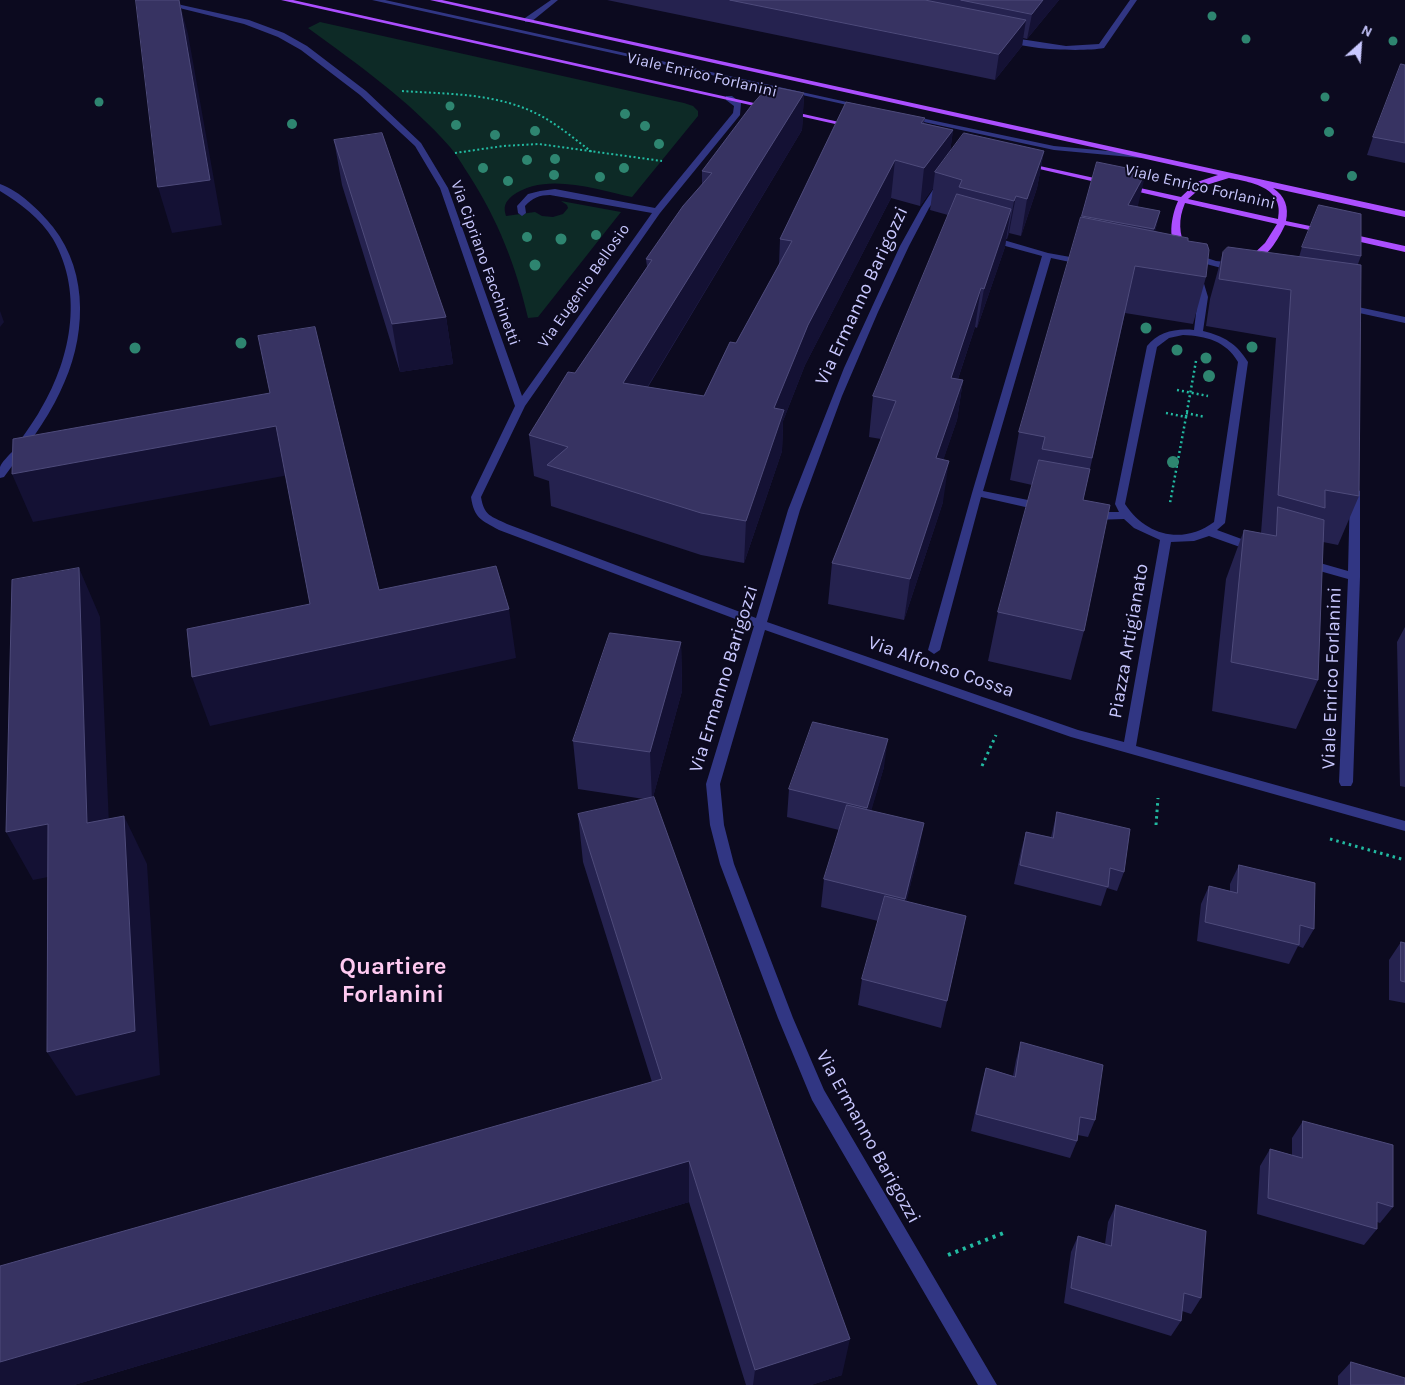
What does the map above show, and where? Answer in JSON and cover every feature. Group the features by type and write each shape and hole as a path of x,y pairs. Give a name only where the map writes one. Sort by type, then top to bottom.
{"main road":[{"name":"Viale Enrico Forlanini","path":"284,0 862,128"},
{"name":"Viale Enrico Forlanini","path":"433,0 1405,214"},
{"name":"Viale Enrico Forlanini","path":"1012,162 1405,249"},
{"path":"1182,249 1175,236 1174,228 1183,200 1191,190 1205,180 1219,177 1247,179 1271,188 1279,196 1282,204 1282,222 1270,246 1248,264"}],"street":[{"name":"Via Cipriano Facchinetti","path":"150,0 246,22 281,35 304,48 363,93 418,145 444,188 520,406"},
{"name":"Viale Enrico Forlanini","path":"375,0 869,108"},
{"path":"528,20 555,0"},
{"path":"997,37 1087,50 1101,46 1134,0"},
{"name":"Via Eugenio Bellosio","path":"478,510 476,497 520,406 657,211 737,113 738,105 729,98"},
{"name":"Viale Enrico Forlanini","path":"898,114 1054,148 1144,156"},
{"name":"Via Ermanno Barigozzi","path":"949,174 917,221 877,304 836,399 794,510 713,784 713,806 726,860 800,1056 818,1095 988,1385"},
{"path":"0,187 26,205 43,220 56,237 67,256 72,273 76,293 76,315 66,364 56,391 27,439 0,475"},
{"path":"522,213 521,206 527,199 538,193 554,192 657,211"},
{"path":"981,237 1048,255 1095,263"},
{"path":"1182,249 1200,260 1215,264 1237,266 1248,264"},
{"path":"1182,249 1206,295 1198,333"},
{"path":"934,650 977,493 1048,255"},
{"path":"1227,277 1248,264"},
{"path":"1335,306 1355,314 1405,320"},
{"path":"1198,333 1214,337 1229,344 1238,353 1243,362 1221,514 1219,523 1210,532 1189,539 1166,538 1143,530 1125,515 1120,504 1121,494 1152,346 1159,339 1169,334 1198,333"},
{"path":"1354,577 1355,477"},
{"path":"977,493 1058,510"},
{"name":"Via Alfonso Cossa","path":"478,510 484,517 503,527 761,624 1076,734 1405,826"},
{"path":"1084,515 1100,517 1125,515"},
{"path":"1210,532 1264,551"},
{"name":"Piazza Artigianato","path":"1129,750 1166,538"},
{"name":"Viale Enrico Forlanini","path":"1291,559 1354,577 1346,782"}],"path":[{"path":"395,91 476,98 519,106 539,115 592,152"},
{"path":"450,154 495,146 528,144 552,145 668,162"},
{"path":"1170,503 1196,360"},
{"path":"1177,390 1210,396 1209,404"},
{"path":"1161,412 1213,418"},
{"path":"1205,426 1207,412"},
{"path":"982,766 997,733"},
{"path":"1156,825 1158,798"},
{"path":"1330,839 1405,860"},
{"path":"918,1267 1006,1232"}],"green space":[{"path":"320,22 684,103 693,106 698,111 698,116 632,197 571,184 555,183 525,189 508,200 505,205 506,216 535,212 542,216 553,217 563,214 568,208 561,201 621,212 538,317 528,318 518,280 505,244 489,209 455,153 400,98 308,28"}],"building":[{"path":"136,0 179,0 210,180 158,187"},
{"path":"730,0 925,0 1026,20 999,54"},
{"path":"961,0 1043,0 1032,14"},
{"path":"1401,64 1405,65 1405,143 1373,137"},
{"path":"769,86 804,93 623,383 704,396 730,342 736,343 792,241 780,239 846,102 925,118 921,123 953,130 924,168 895,160 808,325 774,408 784,410 746,521 701,513 547,465 568,447 529,435 568,372 575,373 652,260 646,259 683,206 712,173 702,171 751,106"},
{"path":"382,133 446,317 392,324 334,140"},
{"path":"964,133 1044,151 1027,199 1016,196 1014,201 959,187 962,180 935,172"},
{"path":"1097,162 1146,172 1128,205 1160,211 1154,229 1082,216"},
{"path":"957,194 1011,209 984,289 981,288 951,378 963,380 936,458 949,461 910,579 832,563 896,401 873,396"},
{"path":"1319,205 1361,214 1361,256 1302,247"},
{"path":"1081,217 1188,238 1188,241 1207,244 1209,250 1206,277 1135,266 1092,458 1042,449 1045,437 1019,432"},
{"path":"1228,247 1361,265 1359,496 1325,490 1325,508 1278,495 1291,290 1219,279 1223,252"},
{"path":"315,327 379,590 496,566 509,609 192,677 187,629 310,604 276,426 12,474 13,439 270,393 258,336"},
{"path":"1039,460 1090,469 1083,500 1110,505 1084,631 998,612"},
{"path":"1278,507 1324,520 1318,680 1231,662 1244,530 1276,536"},
{"path":"79,568 87,823 124,816 135,1031 47,1052 48,824 6,832 12,580"},
{"path":"610,633 681,642 650,752 573,741"},
{"path":"813,722 888,739 867,808 789,789"},
{"path":"654,797 850,1339 755,1370 689,1161 0,1362 0,1266 662,1079 578,814"},
{"path":"847,805 924,823 905,899 824,879"},
{"path":"1057,812 1130,829 1124,872 1110,868 1108,887 1020,865 1026,832 1053,838"},
{"path":"1239,865 1315,883 1314,929 1300,925 1299,945 1205,922 1209,886 1237,893"},
{"path":"885,896 966,916 947,1001 862,979"},
{"path":"1401,942 1405,943 1405,982 1401,981"},
{"path":"1021,1042 1103,1065 1095,1120 1080,1117 1077,1141 976,1114 986,1068 1015,1077"},
{"path":"1303,1121 1393,1145 1393,1207 1377,1202 1377,1229 1268,1198 1270,1149 1302,1158"},
{"path":"1116,1205 1206,1231 1201,1298 1184,1293 1181,1321 1071,1288 1078,1236 1111,1246"},
{"path":"1351,1362 1405,1378 1405,1385 1351,1385"}],"district":[{"name":"Quartiere Forlanini","path":"393,981"}]}
